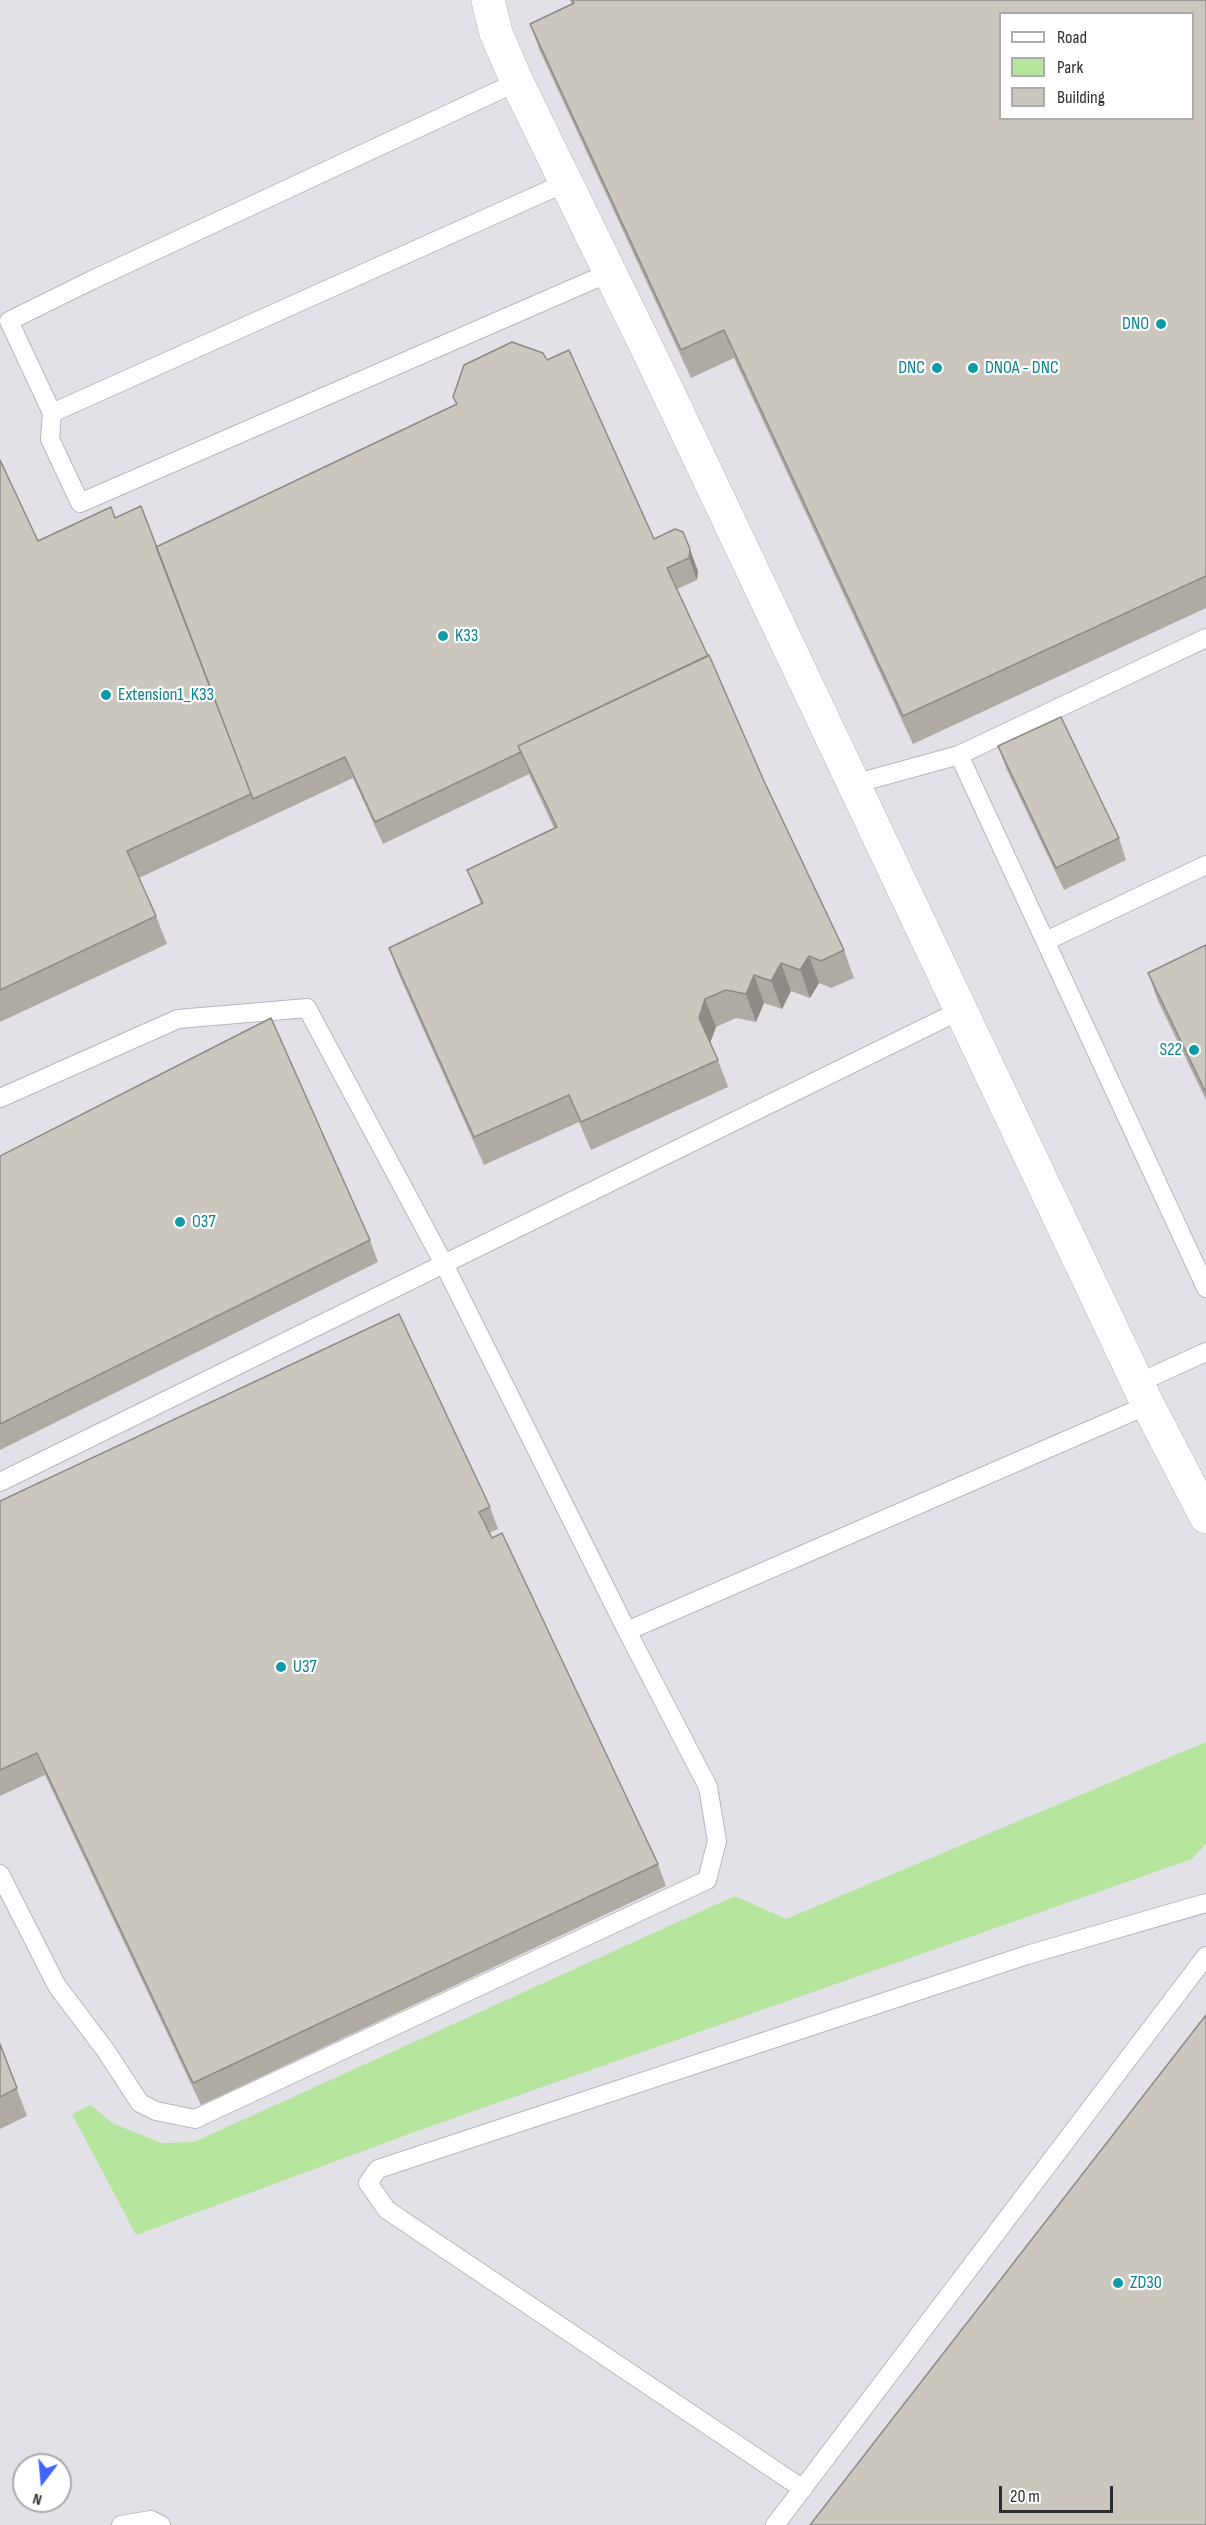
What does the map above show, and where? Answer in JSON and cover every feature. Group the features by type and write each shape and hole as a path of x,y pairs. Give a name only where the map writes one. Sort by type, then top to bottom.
{"street":[{"path":"488,0 496,33 517,82 611,272 1143,1394 1206,1517"}],"lane":[{"path":"517,82 102,275 5,323 52,413 50,439 80,503 611,272"},
{"path":"52,413 567,182"},
{"path":"854,784 959,755 1206,638"},
{"path":"959,755 1206,1288"},
{"path":"1046,941 1206,865"},
{"path":"0,1098 178,1019 307,1008 444,1264 627,1631 708,1787 717,1840 707,1880 195,2119 156,2111 140,2103 106,2051 57,1986 0,1874"},
{"path":"0,1482 961,1010"},
{"path":"627,1631 1143,1394 1206,1352"},
{"path":"803,2489 387,2210 368,2183 378,2169 1027,1955 1206,1904"},
{"path":"775,2525 1206,1956"},
{"path":"121,2525 151,2520 161,2525"}],"shaded area":[{"path":"0,0 1206,0 1206,2525 0,2525"}],"green space":[{"path":"1206,1742 1206,1843 1192,1859 420,2130 136,2235 72,2114 91,2105 112,2123 161,2143 194,2142 735,1896 786,1919"}],"building":[{"name":"DNOA - DNC","path":"572,0 1206,0 1206,576 903,716 724,330 681,350 530,24 574,3"},
{"name":"K33","path":"512,342 543,353 547,360 569,350 654,539 675,529 683,532 690,549 689,558 667,568 708,656 518,746 521,752 375,822 345,757 253,799 156,547 457,404 453,397 464,365"},
{"name":"Extension1_K33","path":"0,460 38,541 111,507 115,518 141,506 251,794 127,851 156,916 0,990"},
{"path":"709,655 764,781 844,950 821,961 809,956 800,970 781,963 771,981 754,975 746,994 726,990 705,999 699,1018 718,1060 581,1122 569,1095 474,1137 389,948 483,903 467,870 557,827 518,746"},
{"path":"1061,717 1119,838 1056,868 998,746"},
{"name":"S22","path":"1206,945 1206,1093 1148,973"},
{"name":"O37","path":"271,1018 370,1240 0,1424 0,1156"},
{"name":"U37","path":"399,1314 490,1507 479,1512 492,1538 502,1533 658,1864 193,2083 37,1753 0,1770 0,1501"},
{"name":"ZD30","path":"1206,2015 1206,2525 810,2525"},
{"path":"0,2044 17,2088 0,2097"}],"place":[{"name":"DNO","path":"1161,324"},
{"name":"DNC","path":"937,368"},
{"name":"DNOA - DNC","path":"973,368"},
{"name":"K33","path":"443,636"},
{"name":"Extension1_K33","path":"106,695"},
{"name":"S22","path":"1194,1050"},
{"name":"O37","path":"180,1222"},
{"name":"U37","path":"281,1667"},
{"name":"ZD30","path":"1118,2283"}]}
